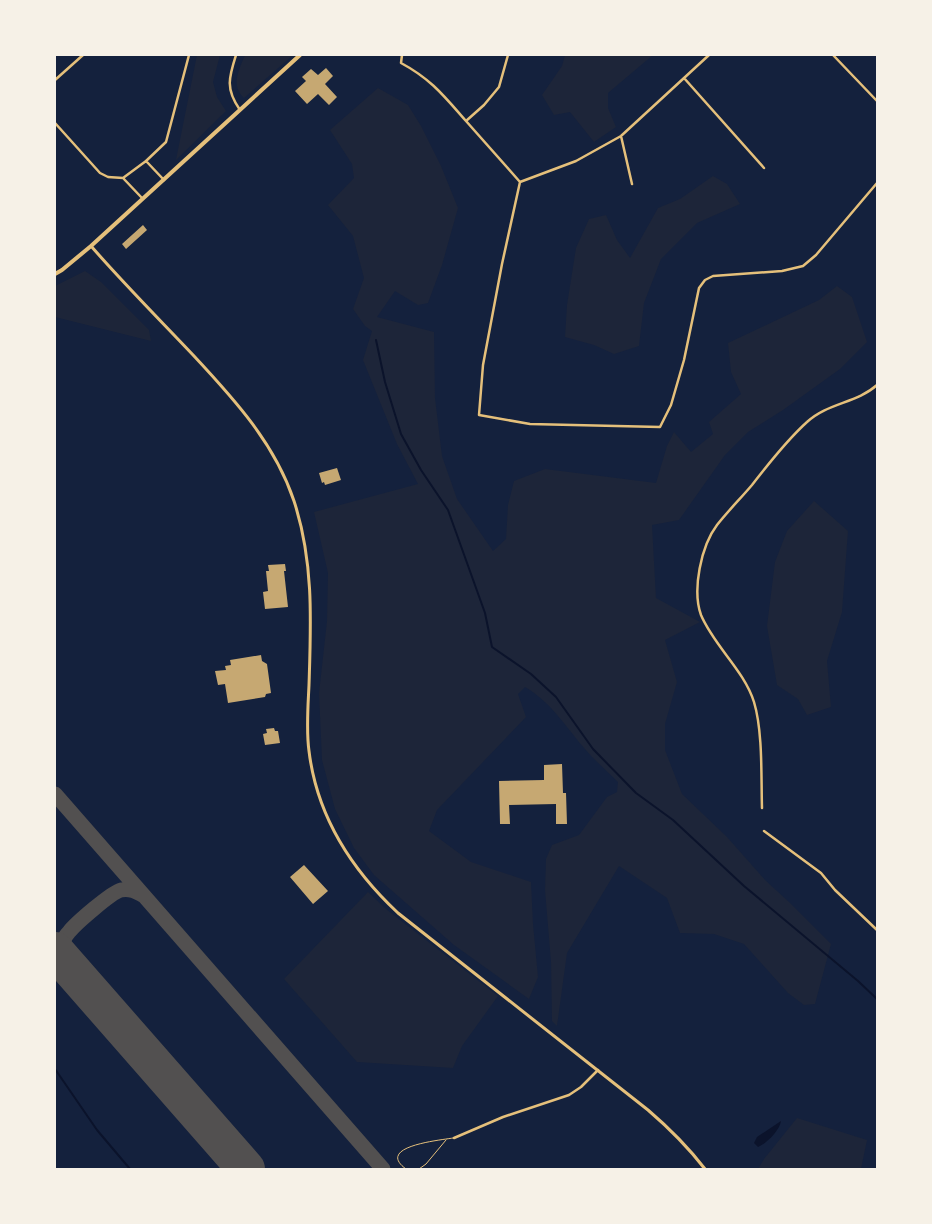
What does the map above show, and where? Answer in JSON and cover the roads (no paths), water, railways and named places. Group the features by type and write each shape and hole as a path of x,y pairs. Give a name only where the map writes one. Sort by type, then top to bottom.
{"main road":[{"path":"55,274 68,266 91,246 300,55"}],"street":[{"path":"55,80 84,55"},
{"path":"55,123 100,173 108,177 123,178 146,161 166,142 189,55"},
{"path":"236,55 230,72 229,89 240,110"},
{"path":"402,55 401,63 425,77 520,182"},
{"path":"466,122 499,87 508,55"},
{"path":"520,182 576,161 622,136 710,55"},
{"path":"834,55 877,101"},
{"path":"684,78 764,168"},
{"path":"622,136 632,184"},
{"path":"146,161 164,180"},
{"path":"123,178 142,198"},
{"path":"520,182 482,365 479,415 530,424 660,427 671,405 687,350 699,288 705,280 713,276 782,271 803,266 816,255 877,183"},
{"path":"91,246 225,390 258,430 279,465 287,484 305,537 309,569 311,606 309,751 317,791 330,826 345,854 378,894 398,913 667,1126 705,1169"},
{"path":"762,808 758,717 753,700 742,679 707,628 701,614 697,601 701,564 707,544 716,526 774,457 808,421 821,412 855,399 877,385"},
{"path":"764,831 821,873 835,890 877,930"},
{"path":"454,1138 503,1117 569,1095 598,1070"}],"lane":[{"path":"406,1169 400,1164 398,1158 399,1154 405,1149 424,1141 454,1138"},
{"path":"419,1169 426,1164 447,1139"}],"waterway":[{"path":"376,340 385,382 401,434 421,470 448,510 485,613 492,647 531,674 556,697 593,749 636,793 673,820 744,886 877,999"},
{"path":"55,1069 97,1130 130,1169"}]}
